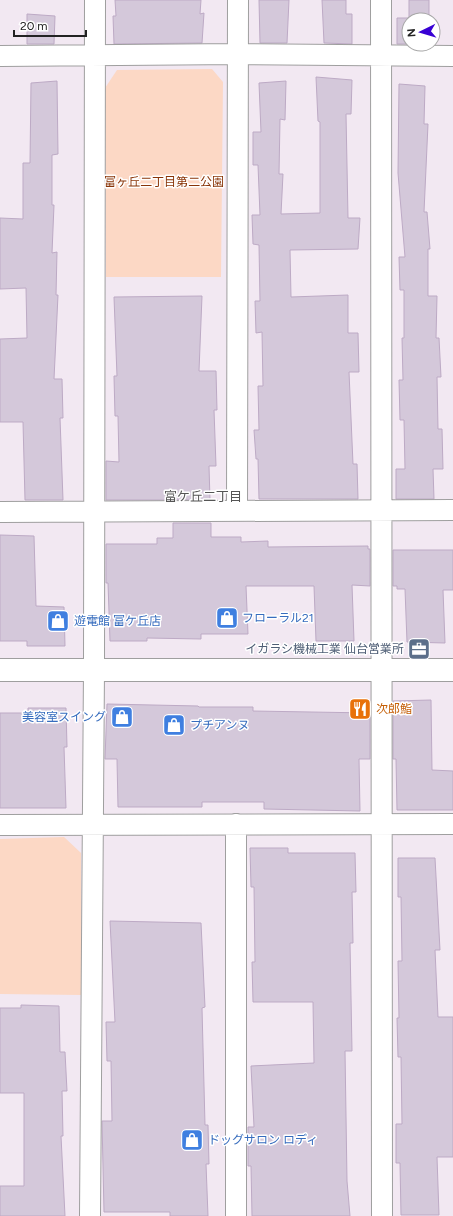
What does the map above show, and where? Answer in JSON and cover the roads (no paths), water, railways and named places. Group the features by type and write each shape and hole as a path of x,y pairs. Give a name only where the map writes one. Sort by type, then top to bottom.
{"street":[{"path":"90,1216 94,670 93,513 95,0"},
{"path":"236,511 238,0"},
{"path":"381,0 382,1216"},
{"path":"0,56 238,54 381,57 453,56"},
{"path":"0,512 93,513 382,509 453,510"},
{"path":"0,670 453,670"},
{"path":"236,824 236,1216"},
{"path":"0,825 453,824"}],"place":[{"name":"フローラル21","path":"227,618"},
{"name":"遊電館 富ケ丘店","path":"58,621"},
{"name":"イガラシ機械工業 仙台営業所","path":"419,649"},
{"name":"次郎鮨","path":"360,709"},
{"name":"美容室スイング","path":"122,717"},
{"name":"プチアンヌ","path":"174,725"},
{"name":"ドッグサロン ロディ","path":"192,1140"}],"district":[{"name":"富ケ丘二丁目","path":"203,496"}],"park label":[{"name":"富ヶ丘二丁目第二公園","path":"164,182"}]}
